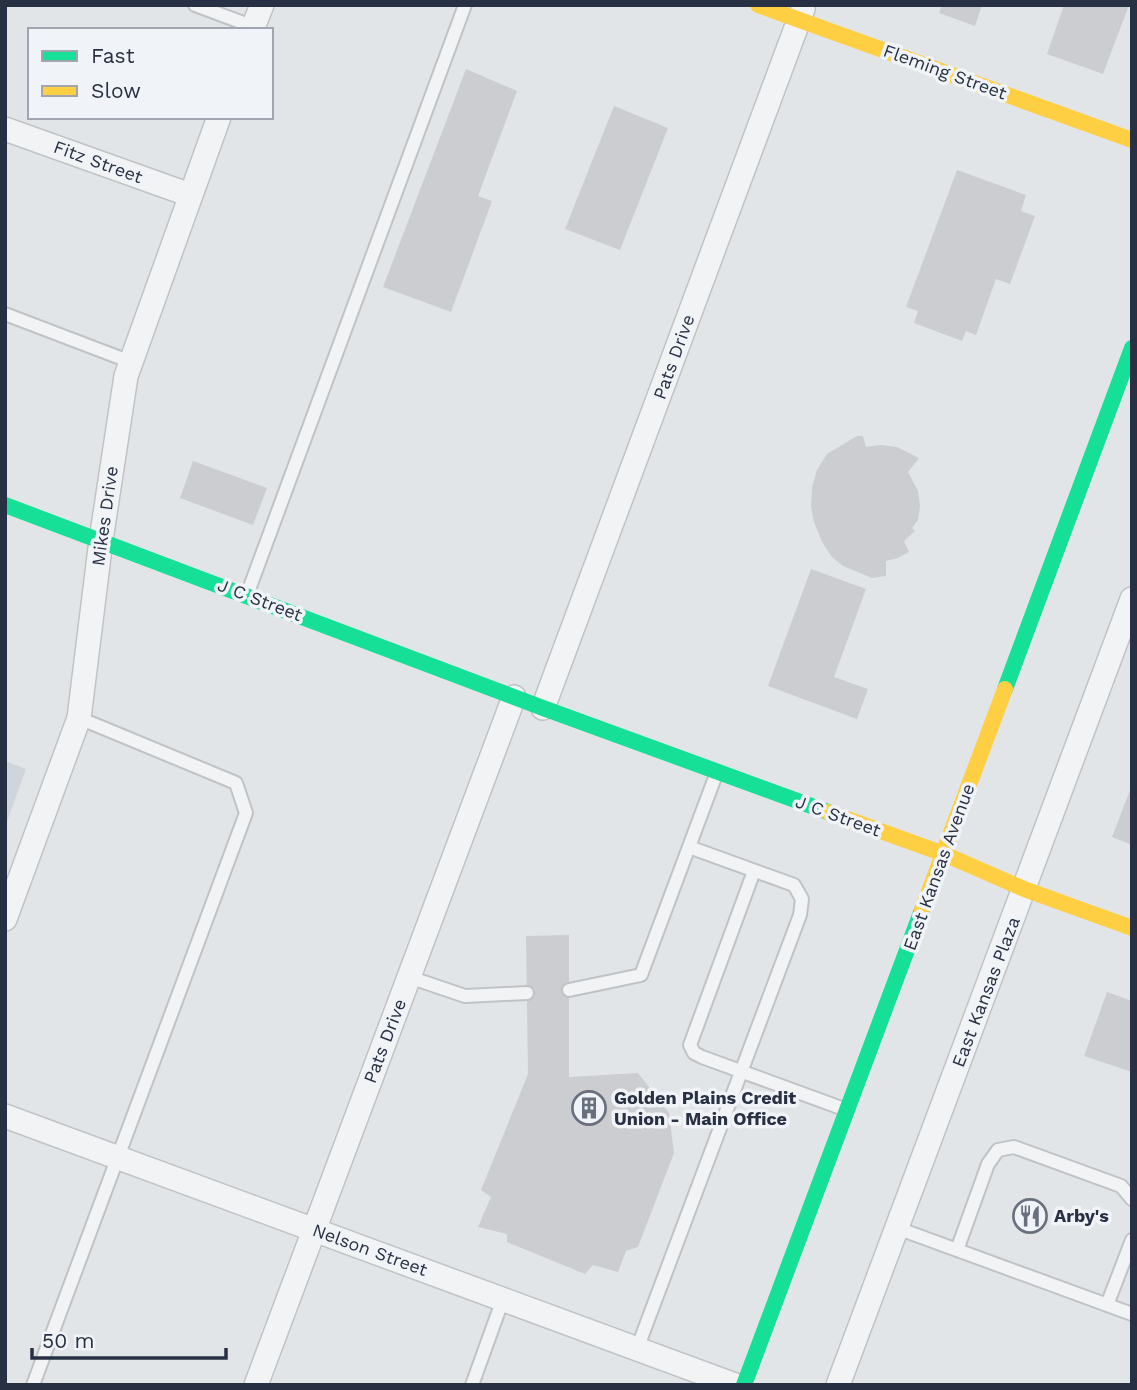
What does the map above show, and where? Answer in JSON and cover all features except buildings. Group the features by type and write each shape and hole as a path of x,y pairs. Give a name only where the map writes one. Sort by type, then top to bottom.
{"street":[{"name":"Fleming Street","path":"758,5 802,13 1132,140"},
{"name":"Pats Drive","path":"543,708 802,13"},
{"name":"Mikes Drive","path":"5,919 79,718 101,540 126,376 218,119"},
{"name":"Fitz Street","path":"5,129 190,195"},
{"name":"East Kansas Avenue","path":"744,1385 1132,348"},
{"name":"J C Street","path":"5,505 543,708 944,854 1024,889 1132,928"},
{"name":"East Kansas Plaza","path":"838,1385 1024,889 1124,643 1132,599"},
{"name":"Pats Drive","path":"256,1385 514,697"},
{"name":"Nelson Street","path":"5,1116 734,1385"}],"lane":[{"path":"195,5 256,21"},
{"path":"247,596 465,5"},
{"path":"5,314 131,362"},
{"path":"33,1385 246,813 236,783 79,718"},
{"path":"569,990 641,975 717,771"},
{"path":"637,1349 800,915 802,899 794,885 689,847"},
{"path":"754,871 690,1045 694,1052 742,1072 848,1110"},
{"path":"409,977 465,996 527,993"},
{"path":"957,1250 988,1164 998,1150 1014,1147 1073,1168 1121,1186 1132,1199"},
{"path":"897,1228 1132,1314"},
{"path":"1107,1305 1132,1240"},
{"path":"472,1385 503,1299"}],"shaded area":[{"path":"5,761 26,769 5,827"}],"traffic: fast":[{"path":"1005,689 1132,348"},
{"path":"5,505 543,708 828,812"},
{"path":"744,1385 922,910"}],"traffic: slow":[{"path":"758,5 1132,140"},
{"path":"922,910 1005,689"},
{"path":"828,812 944,854 1024,889 1132,928"}],"place":[{"name":"Golden Plains Credit Union - Main Office","path":"589,1108"},
{"name":"Arby's","path":"1030,1216"}]}
